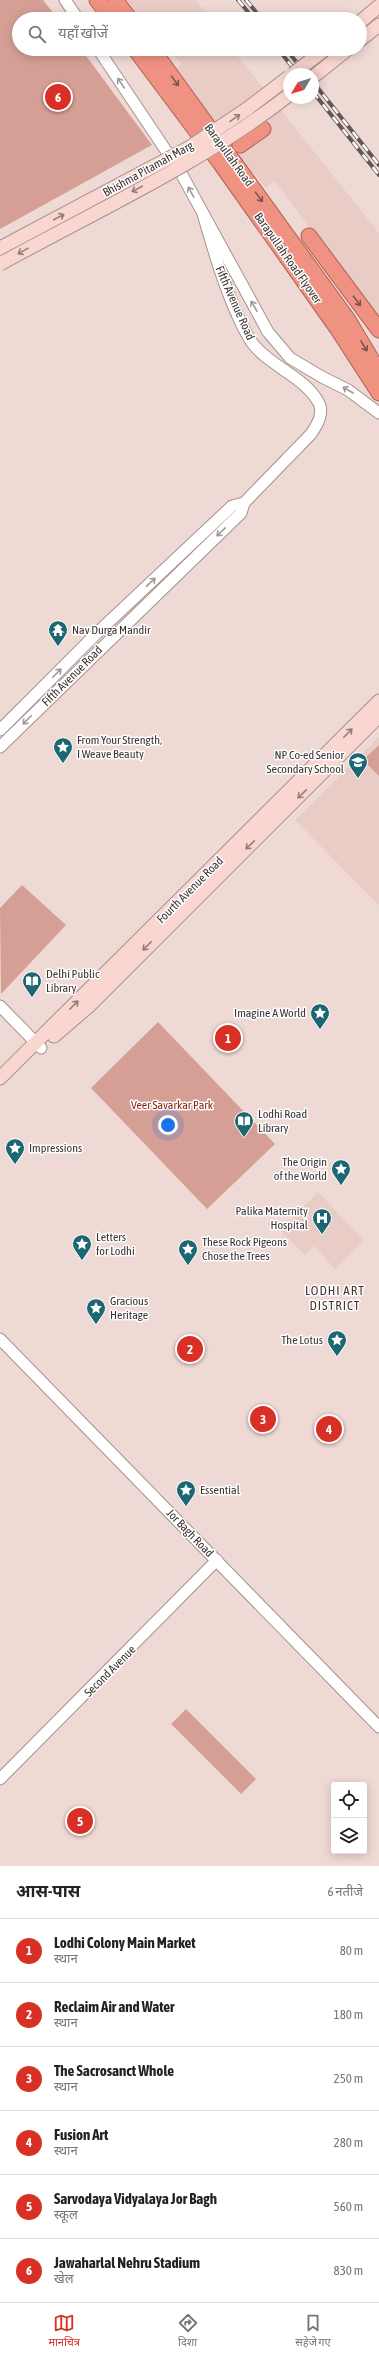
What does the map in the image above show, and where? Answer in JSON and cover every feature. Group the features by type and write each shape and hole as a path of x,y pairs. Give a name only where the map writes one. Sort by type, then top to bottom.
{"highway":[{"path":"97,0 106,12"},
{"path":"114,0 124,12"},
{"name":"Barapullah Road","path":"140,56 193,126"},
{"name":"Barapullah Road","path":"157,56 306,261"},
{"name":"Barapullah Road Flyover","path":"193,126 379,372"},
{"path":"240,145 263,129"},
{"path":"309,236 379,330"},
{"path":"306,261 320,251"},
{"name":"Barapullah Road Flyover","path":"306,261 327,291 379,393"},
{"path":"327,291 342,281"}],"main road":[{"path":"367,16 379,6"},
{"path":"367,34 379,24"},
{"path":"301,68 316,56"},
{"path":"319,72 339,56"},
{"name":"Bhishma Pitamah Marg","path":"0,248 190,147 247,110 283,82"},
{"name":"Bhishma Pitamah Marg","path":"0,264 196,157 236,132 283,99"},
{"name":"Fourth Avenue Road","path":"0,1090 38,1045 379,702"},
{"name":"Fourth Avenue Road","path":"0,1078 38,1045 90,1005 379,716"}],"street":[{"path":"66,0 74,12"},
{"path":"103,56 181,173 268,332 290,358 305,368 348,390 379,413"},
{"name":"Fifth Avenue Road","path":"0,747 241,513 244,503 311,434 320,415 320,405 309,390 264,356 245,331 218,268 203,214"},
{"name":"Fifth Avenue Road","path":"0,730 97,634 232,506 244,503"},
{"path":"0,1006 38,1045"},
{"name":"Jor Bagh Road","path":"0,1339 379,1727"},
{"name":"Second Avenue","path":"0,1779 217,1560"}],"shaded area":[{"path":"127,0 196,0 205,12 137,12"},
{"path":"175,56 238,56 379,233 379,320 275,181 266,188 236,153 174,70 182,64"},
{"name":"NP Co-ed Senior Secondary School","path":"379,737 379,905 295,820"},
{"name":"Palika Maternity Hospital","path":"318,1192 364,1241 335,1269 314,1246 305,1255 280,1230"}],"green space":[{"path":"0,0 43,0 52,12 12,12 12,56 86,56 152,145 0,229"},
{"path":"379,745 379,776 363,760"},
{"path":"22,885 66,925 1,994 0,908"},
{"name":"Veer Savarkar Park","path":"158,1022 275,1144 207,1209 91,1088"},
{"path":"186,1709 256,1779 241,1794 171,1724"}],"railway":[{"path":"238,0 248,12"},
{"path":"246,0 256,12"},
{"path":"284,56 293,68"},
{"path":"292,56 301,68"},
{"path":"319,90 379,165"},
{"path":"319,100 379,175"}],"place":[{"name":"Jawaharlal Nehru Stadium","path":"58,97"},
{"name":"Nav Durga Mandir","path":"58,647"},
{"name":"From Your Strength, I Weave Beauty","path":"63,764"},
{"name":"NP Co-ed Senior Secondary School","path":"358,779"},
{"name":"Delhi Public Library","path":"32,998"},
{"name":"Imagine A World","path":"320,1030"},
{"name":"Lodhi Colony Main Market","path":"228,1038"},
{"name":"Lodhi Road Library","path":"244,1138"},
{"name":"Impressions","path":"15,1165"},
{"name":"The Origin of the World","path":"341,1186"},
{"name":"Palika Maternity Hospital","path":"322,1235"},
{"name":"Letters for Lodhi","path":"82,1261"},
{"name":"These Rock Pigeons Chose the Trees","path":"188,1266"},
{"name":"Gracious Heritage","path":"96,1325"},
{"name":"Reclaim Air and Water","path":"190,1349"},
{"name":"The Lotus","path":"337,1357"},
{"name":"The Sacrosanct Whole","path":"263,1419"},
{"name":"Fusion Art","path":"329,1429"},
{"name":"Essential","path":"186,1507"},
{"name":"Sarvodaya Vidyalaya Jor Bagh","path":"80,1821"}],"district":[{"name":"LODHI ART DISTRICT","path":"335,1298"}]}
